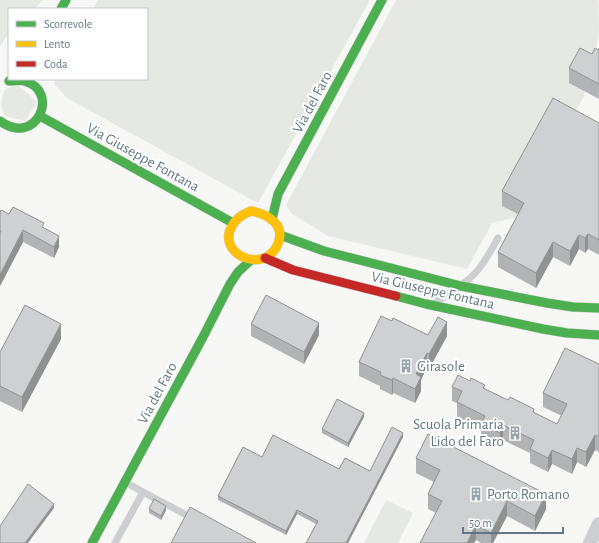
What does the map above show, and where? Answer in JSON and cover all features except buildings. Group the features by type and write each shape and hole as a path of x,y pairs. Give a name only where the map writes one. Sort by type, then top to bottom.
{"street":[{"name":"Via del Faro","path":"272,219 278,194 382,0"},
{"path":"1,88 10,80 26,81 37,88 42,95 43,101 40,116 34,122 24,127 2,125"},
{"name":"Via Giuseppe Fontana","path":"40,116 233,223"},
{"path":"251,211 260,212 272,219 278,227 280,236 274,251 264,258 260,260 247,259 237,253 231,246 229,242 229,235 233,223 243,214 251,211"},
{"name":"Via Giuseppe Fontana","path":"280,236 324,251 460,286 572,307 599,308"},
{"name":"Via Giuseppe Fontana","path":"264,258 293,270 431,305 543,329 572,333 599,334"},
{"name":"Via del Faro","path":"92,543 230,284 238,272 251,260"},
{"path":"590,543 599,524"}],"lane":[{"path":"431,305 471,278 480,267 498,238"},
{"path":"125,482 199,521"},
{"path":"115,543 144,492"}],"shaded area":[{"path":"0,0 43,0 35,8 8,8 8,34 0,46"},
{"path":"98,0 370,0 258,203 67,98 54,84 56,80 148,80 148,8 94,8"},
{"path":"396,0 598,0 599,30 595,58 588,71 584,96 518,217 492,223 467,269 328,236 292,214 286,205"},
{"path":"18,85 37,102 25,121 5,116 2,109 1,102 6,89"},
{"path":"386,500 413,513 398,543 364,543"}],"traffic: fast":[{"path":"62,8 66,0"},
{"path":"272,219 278,194 382,0"},
{"path":"0,121 13,127 25,127 34,123 40,114 42,105 41,95 35,86 24,81 9,81"},
{"path":"40,116 233,223"},
{"path":"280,235 324,251 461,286 547,303 573,307 599,308"},
{"path":"92,543 230,284 238,272 251,260"},
{"path":"396,296 426,304 543,329 567,333 599,335"}],"traffic: slow":[{"path":"251,211 270,218 278,227 280,233 277,246 270,255 261,259 252,260 243,257 235,252 230,245 229,236 232,226 245,213 251,211"}],"traffic: jam":[{"path":"265,258 293,270 396,296"}],"place":[{"name":"Girasole","path":"406,366"},
{"name":"Scuola Primaria Lido del Faro","path":"515,433"},
{"name":"Porto Romano","path":"476,494"}]}
